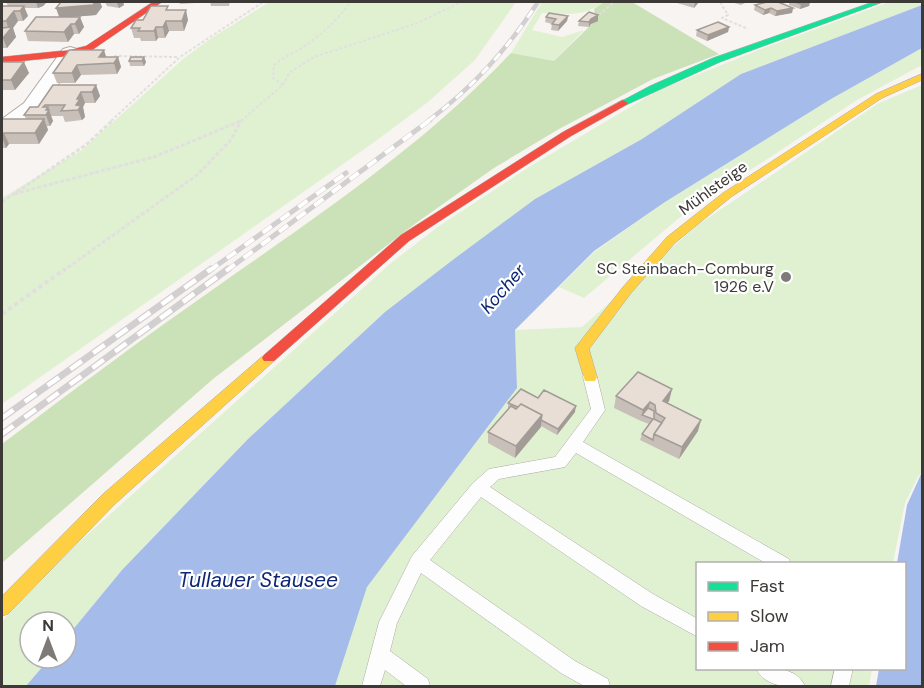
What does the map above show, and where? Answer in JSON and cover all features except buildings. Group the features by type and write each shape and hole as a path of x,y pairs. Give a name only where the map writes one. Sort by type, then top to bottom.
{"street":[{"path":"2,60 70,53 89,48 158,2"},
{"path":"2,608 109,499 405,238 567,134 650,89 777,38 879,2"},
{"path":"2,128 31,107 70,53"},
{"name":"Mühlsteige","path":"590,377 582,348 627,290 671,240 727,195 870,102 922,77"}],"lane":[{"path":"371,687 388,622 418,561 479,488 495,473 560,463 598,410 590,377"},
{"path":"573,444 780,562"},
{"path":"479,488 647,600 696,628"},
{"path":"418,561 568,667 601,687"},
{"path":"379,654 421,687"},
{"path":"767,670 795,687"},
{"path":"840,687 844,670"}],"path":[{"path":"2,202 87,144 180,57 263,2"},
{"path":"284,85 273,78 274,66 287,54 305,46 343,13 351,2"},
{"path":"14,194 154,157 241,121 284,85 290,72 314,57 415,24 461,2"},
{"path":"599,15 614,2"},
{"path":"720,2 728,15 722,18 754,31 759,29 777,38"},
{"path":"112,56 180,57"},
{"path":"2,314 197,175 230,141 241,121"}],"green space":[{"path":"269,2 516,2 475,60 428,102 2,404 2,198 82,150 183,59"},
{"path":"542,2 604,2 582,12 542,13 532,30 562,37 584,30 554,61 511,53"},
{"path":"604,2 632,2 719,54 653,79 559,129 494,168 416,223 213,379 2,563 2,444 134,345 407,149 478,87 511,53 554,61 596,20 594,9"},
{"path":"889,2 922,2 922,5 741,74 642,139 535,199 385,312 248,439 122,570 78,623 78,610 18,610 18,670 40,670 26,686 2,686 2,621 78,543 391,263 439,226 529,167 659,90"},
{"path":"922,48 922,65 857,100 685,213 584,298 559,287 594,252 665,202 831,99"},
{"path":"922,85 922,472 905,503 893,562 696,562 696,670 872,670 869,686 335,686 367,587 517,388 515,330 582,327 699,224 879,103"}],"water":[{"name":"Tullauer Stausee","path":"922,5 922,48 831,99 665,202 594,251 515,330 517,388 367,587 335,686 26,686 40,670 78,670 78,623 122,570 248,439 385,312 535,199 642,139 741,74"},
{"path":"922,472 922,686 876,686 879,670 906,670 906,562 897,562 907,505"}],"railway":[{"path":"428,121 460,95 488,67 538,2"},
{"path":"226,271 430,120"},
{"path":"209,271 346,173"},
{"path":"2,418 211,269"},
{"path":"2,434 228,269"}],"traffic: fast":[{"path":"623,103 716,60 879,2"}],"traffic: slow":[{"path":"590,377 582,348 627,290 671,240 727,195 879,96 922,77"},
{"path":"2,608 109,499 269,358"}],"traffic: jam":[{"path":"2,60 70,53 89,48 158,2"},
{"path":"269,358 405,238 567,134 623,103"}],"place":[{"name":"SC Steinbach-Comburg 1926 e.V","path":"786,277"}],"water label":[{"name":"Kocher","path":"503,289"}]}
